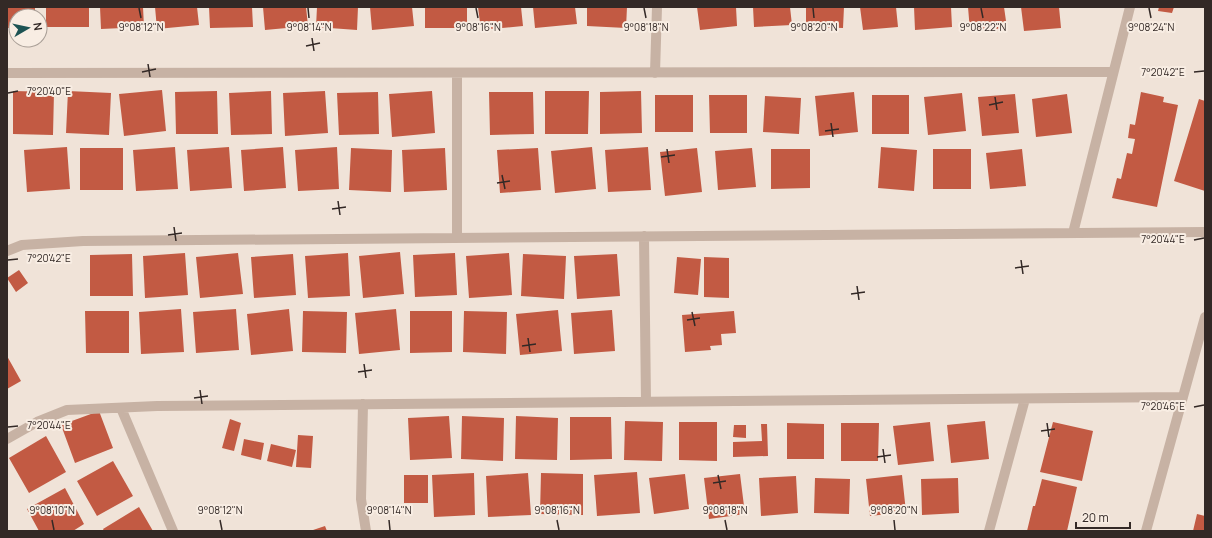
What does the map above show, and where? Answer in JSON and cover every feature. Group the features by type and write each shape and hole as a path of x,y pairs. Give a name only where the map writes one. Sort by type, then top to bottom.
{"street":[{"path":"655,73 657,7"},
{"path":"1073,233 1130,7"},
{"path":"7,74 1113,72"},
{"path":"457,73 457,238"},
{"path":"8,247 83,241 1205,232"},
{"path":"644,236 646,402"},
{"path":"1146,531 1205,317"},
{"path":"7,439 37,422 67,410 157,406 1183,397"},
{"path":"989,531 1025,399"},
{"path":"363,404 361,499 366,531"},
{"path":"121,408 173,531"}],"building":[{"path":"7,7 35,7 8,8 7,28"},
{"path":"89,7 89,27 48,27 48,8 46,8"},
{"path":"100,7 143,7 144,27 101,29"},
{"path":"155,7 197,7 199,25 157,29"},
{"path":"209,7 252,7 253,27 210,28"},
{"path":"263,7 306,7 308,26 265,30"},
{"path":"317,7 358,7 357,30 316,27"},
{"path":"370,7 412,7 414,26 372,30"},
{"path":"425,7 467,7 467,28 425,28"},
{"path":"478,7 521,7 523,26 481,30"},
{"path":"533,7 575,7 577,24 535,28"},
{"path":"587,7 627,7 626,28 587,26"},
{"path":"697,7 736,7 737,26 700,30"},
{"path":"753,7 790,7 792,25 754,27"},
{"path":"806,7 844,7 843,28 806,27"},
{"path":"860,7 896,7 898,27 863,30"},
{"path":"914,7 951,7 952,27 915,30"},
{"path":"968,7 1004,7 1007,28 970,31"},
{"path":"1021,7 1059,7 1061,28 1024,31"},
{"path":"1159,7 1174,7 1172,13 1158,11"},
{"path":"162,90 166,131 124,136 119,94"},
{"path":"13,91 54,92 53,135 13,134"},
{"path":"68,91 111,93 109,135 66,133"},
{"path":"217,91 218,134 176,134 175,92"},
{"path":"271,91 272,134 231,135 229,93"},
{"path":"325,91 328,133 285,136 283,93"},
{"path":"432,91 435,133 392,137 389,94"},
{"path":"545,91 589,91 588,134 545,134"},
{"path":"641,91 642,133 600,134 600,92"},
{"path":"378,92 379,134 339,135 337,93"},
{"path":"489,92 533,92 534,134 490,135"},
{"path":"854,92 858,132 819,136 815,96"},
{"path":"1141,92 1164,97 1163,102 1178,105 1157,207 1112,198 1117,178 1121,179 1127,153 1132,154 1135,139 1128,138 1130,124 1135,125"},
{"path":"962,93 966,131 928,135 924,97"},
{"path":"1015,94 1019,133 982,136 978,97"},
{"path":"1067,94 1072,133 1036,137 1032,99"},
{"path":"655,95 693,95 693,132 655,132"},
{"path":"709,95 747,95 747,133 710,133"},
{"path":"872,95 909,95 909,134 872,134"},
{"path":"765,96 801,98 799,134 763,132"},
{"path":"1199,99 1205,101 1205,191 1174,181"},
{"path":"67,147 70,189 27,192 24,150"},
{"path":"175,147 178,189 136,191 133,150"},
{"path":"229,147 232,188 190,191 187,150"},
{"path":"283,147 286,188 244,191 241,150"},
{"path":"337,147 339,189 298,191 295,150"},
{"path":"592,147 596,189 555,193 551,151"},
{"path":"648,147 651,190 608,192 605,150"},
{"path":"881,147 917,150 914,191 878,188"},
{"path":"80,148 123,148 123,190 80,190"},
{"path":"351,148 392,150 391,192 349,190"},
{"path":"445,148 447,190 404,192 402,150"},
{"path":"538,148 541,190 500,193 497,150"},
{"path":"697,148 702,192 665,196 660,152"},
{"path":"752,148 756,187 718,190 715,151"},
{"path":"771,149 810,149 810,188 771,189"},
{"path":"933,149 971,149 971,189 933,189"},
{"path":"1022,149 1026,186 990,189 986,153"},
{"path":"400,252 404,294 363,298 359,256"},
{"path":"185,253 188,295 145,298 143,256"},
{"path":"238,253 243,294 200,298 196,257"},
{"path":"348,253 350,296 308,298 305,256"},
{"path":"455,253 457,295 415,297 413,255"},
{"path":"509,253 512,295 469,298 466,256"},
{"path":"132,254 133,296 90,296 90,255"},
{"path":"293,254 296,295 254,298 251,257"},
{"path":"523,254 566,256 564,299 521,296"},
{"path":"617,254 620,296 577,299 574,256"},
{"path":"677,257 701,259 698,295 674,293"},
{"path":"704,257 729,258 729,298 704,297"},
{"path":"19,270 28,283 16,292 7,278"},
{"path":"181,309 184,352 141,354 139,312"},
{"path":"236,309 239,350 196,353 193,312"},
{"path":"289,309 293,351 251,355 247,314"},
{"path":"396,309 400,350 359,354 355,313"},
{"path":"558,310 562,351 520,355 516,314"},
{"path":"612,310 615,351 574,354 571,313"},
{"path":"85,311 129,311 129,353 86,353"},
{"path":"303,311 347,312 346,353 302,352"},
{"path":"410,311 452,311 452,352 410,353"},
{"path":"464,311 507,312 506,354 463,352"},
{"path":"734,311 736,333 721,334 722,345 710,346 711,350 685,352 682,315"},
{"path":"7,356 21,381 7,389"},
{"path":"99,411 113,448 75,463 61,425"},
{"path":"449,416 452,458 410,460 408,418"},
{"path":"462,416 504,418 503,461 461,459"},
{"path":"516,416 558,418 557,460 515,459"},
{"path":"570,417 611,417 612,459 570,460"},
{"path":"230,419 241,423 234,451 222,448"},
{"path":"625,421 663,422 662,461 624,460"},
{"path":"985,421 989,459 951,463 947,425"},
{"path":"679,422 717,422 717,461 679,460"},
{"path":"930,422 934,461 898,465 893,426"},
{"path":"1053,422 1093,431 1082,481 1040,472"},
{"path":"787,423 824,424 824,459 787,459"},
{"path":"841,423 879,423 878,461 841,461"},
{"path":"761,424 767,424 768,456 733,457 733,442 762,441"},
{"path":"734,425 746,425 746,438 733,437"},
{"path":"298,435 313,436 311,468 296,467"},
{"path":"46,436 66,472 29,493 9,458"},
{"path":"244,439 264,443 261,460 241,455"},
{"path":"271,444 296,450 292,467 267,461"},
{"path":"113,461 133,496 97,516 77,481"},
{"path":"637,472 640,513 597,516 594,475"},
{"path":"474,473 475,515 434,517 432,475"},
{"path":"528,473 531,515 488,517 486,476"},
{"path":"541,473 583,474 583,515 540,514"},
{"path":"685,474 689,509 654,514 649,478"},
{"path":"740,474 745,514 709,519 704,478"},
{"path":"404,475 428,475 428,503 404,503"},
{"path":"902,475 906,512 870,516 866,479"},
{"path":"796,476 798,513 761,516 759,478"},
{"path":"815,478 850,479 849,514 814,513"},
{"path":"958,478 959,513 922,515 921,479"},
{"path":"1042,479 1077,487 1067,531 1027,531"},
{"path":"65,488 84,524 73,531 39,531 27,509"},
{"path":"139,507 153,531 104,531 103,529"},
{"path":"1197,514 1205,516 1205,531 1193,531"},
{"path":"325,526 327,531 310,531"}]}
